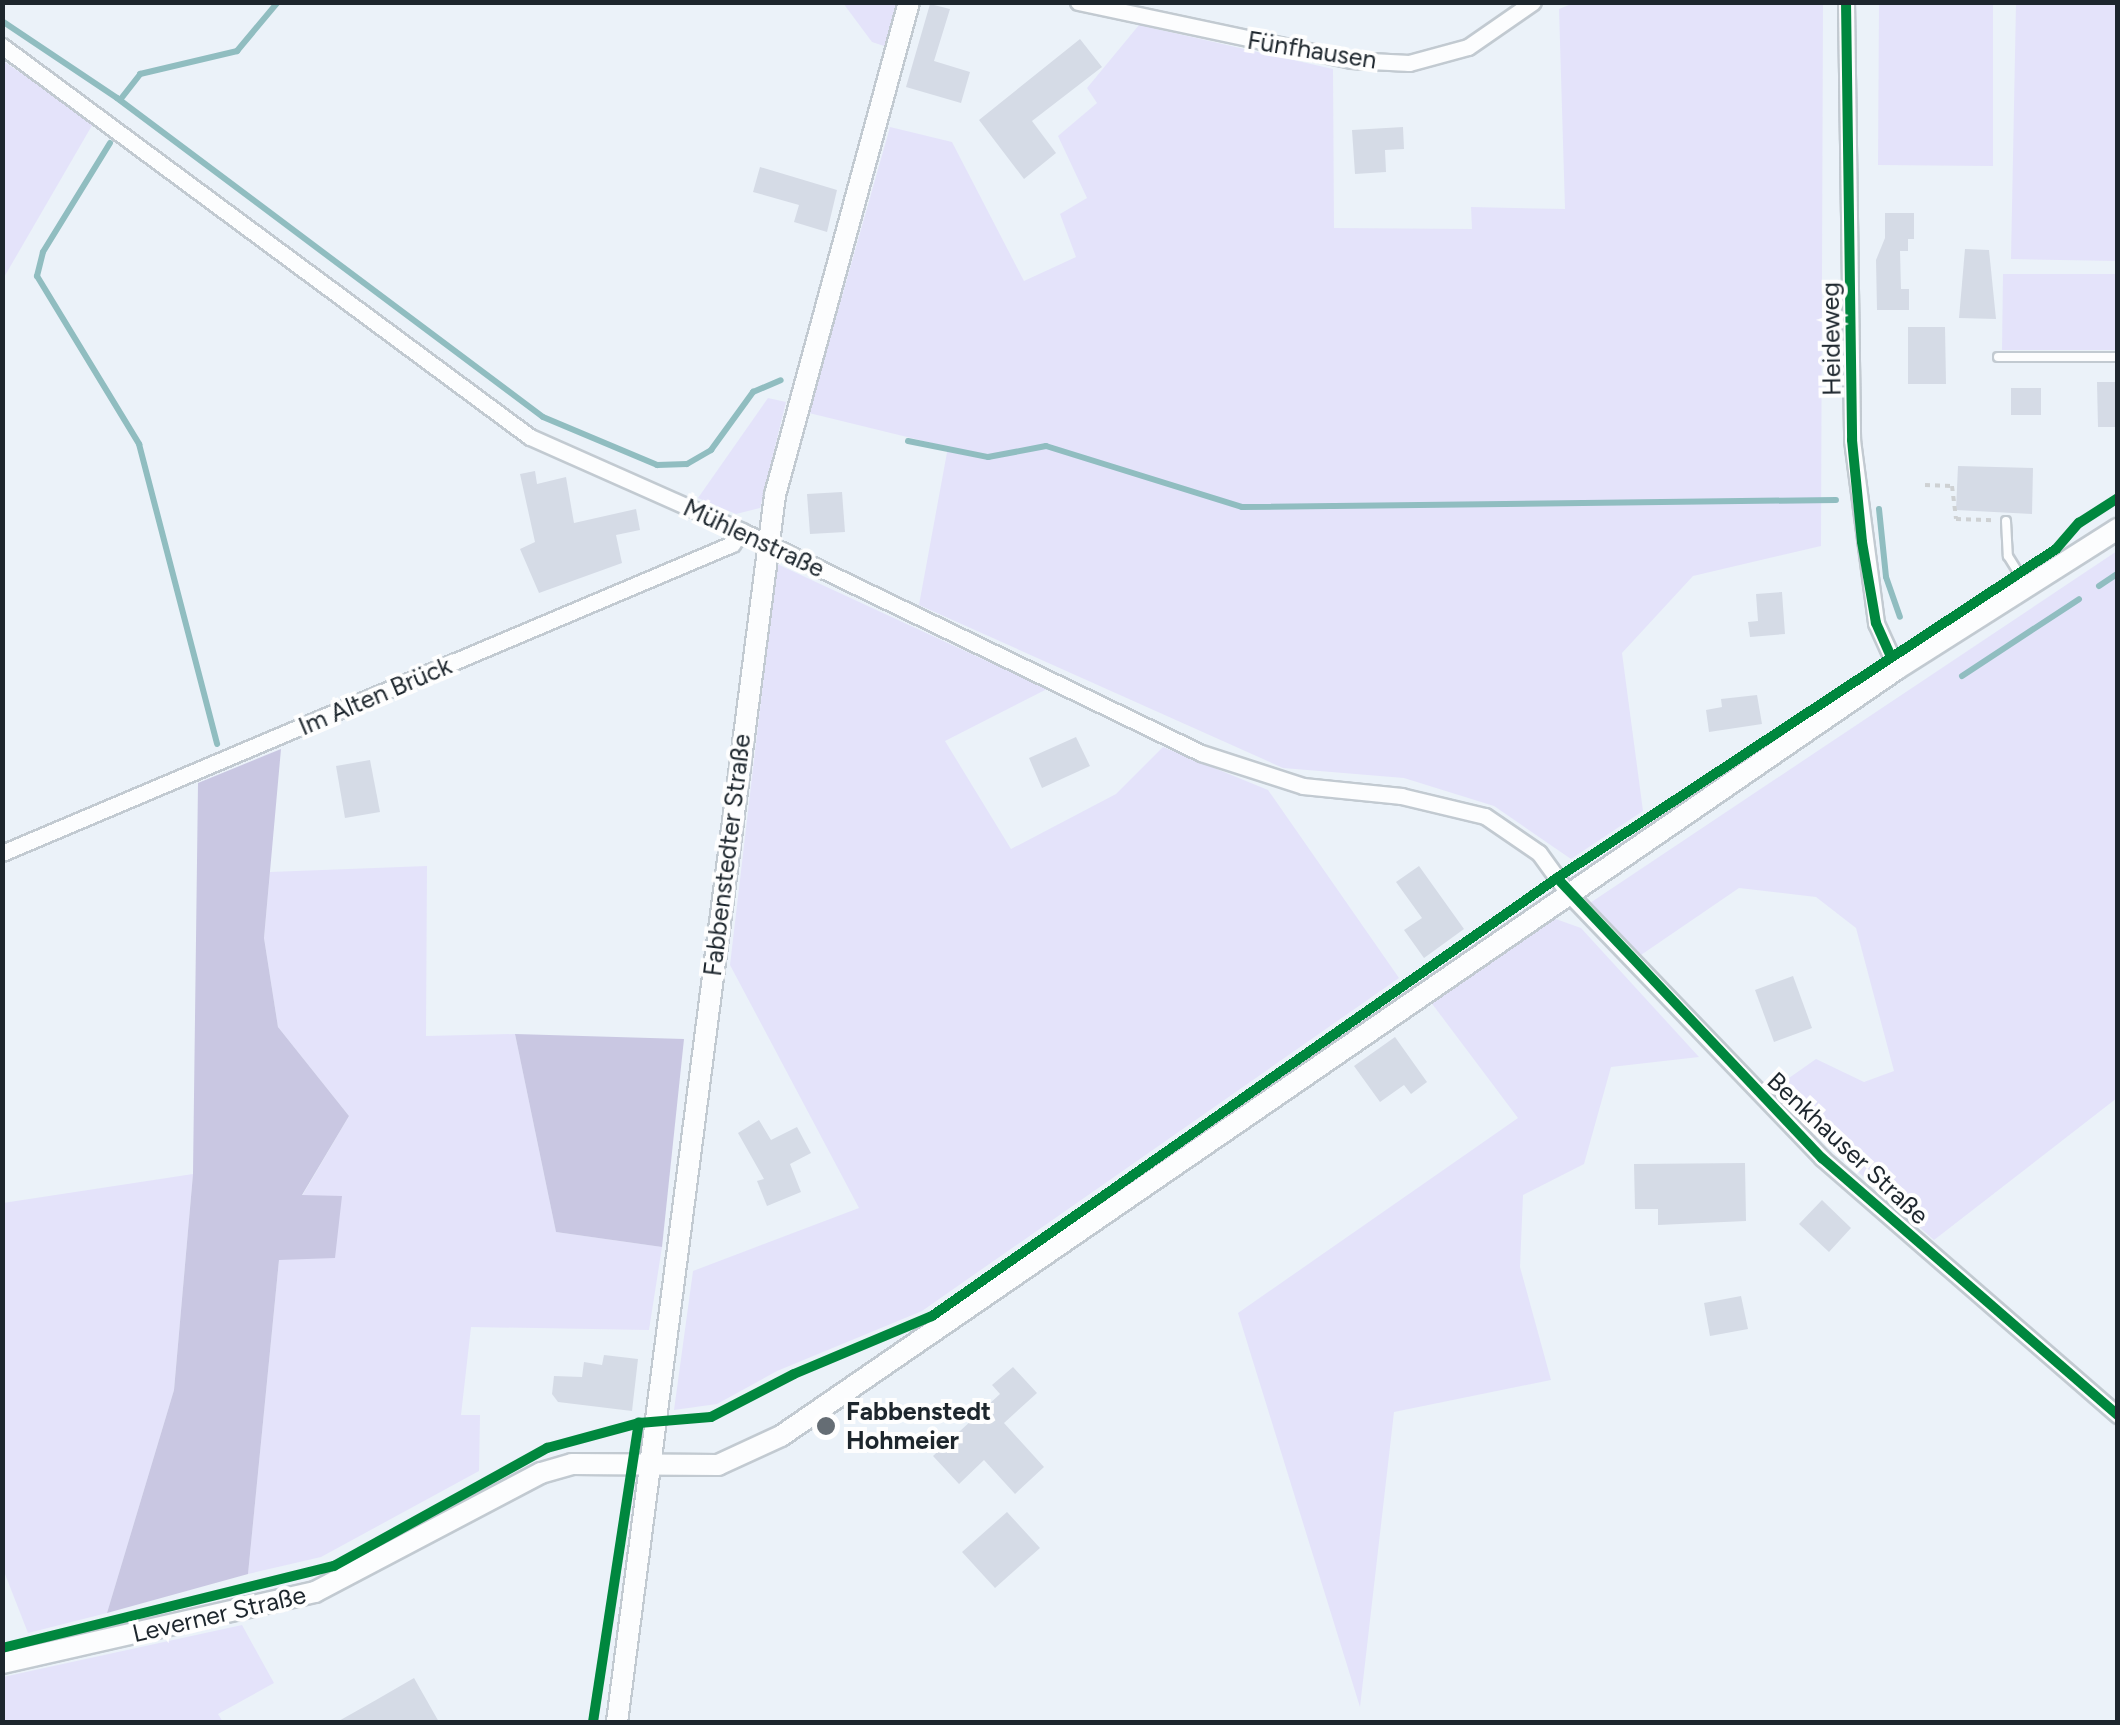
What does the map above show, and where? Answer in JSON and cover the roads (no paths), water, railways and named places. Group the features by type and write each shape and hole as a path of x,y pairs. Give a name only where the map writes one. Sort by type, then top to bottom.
{"street":[{"name":"Fabbenstedter Straße","path":"617,1722 767,543 910,2"},
{"name":"Fünfhausen","path":"1078,2 1350,60 1408,63 1468,47 1532,2"},
{"name":"Heideweg","path":"1846,2 1858,504 1876,623 1897,669"},
{"name":"Mühlenstraße","path":"2,46 119,127 530,437 742,531 1258,775 1400,796 1486,816 1539,853 1568,893"},
{"name":"Leverner Straße","path":"2,1663 315,1592 541,1472 572,1464 718,1465 781,1436 1897,669 2118,529"},
{"name":"Im Alten Brück","path":"2,853 732,544 742,531"},
{"name":"Benkhauser Straße","path":"1568,893 1822,1158 2118,1416"}],"lane":[{"path":"1998,357 2118,357"},
{"path":"2006,521 2008,556 2027,586"}],"waterway":[{"path":"120,100 140,74 237,51 278,2"},
{"path":"2,21 117,98 543,417 657,465 687,464 711,450 753,392 781,380"},
{"path":"110,143 43,252 37,276 139,444 217,744"},
{"path":"908,441 988,457 1046,446 1242,507 1836,500"},
{"path":"1879,509 1886,577 1900,617"},
{"path":"2099,586 2118,573"},
{"path":"1962,676 2079,599"}],"place":[{"name":"Fabbenstedt Hohmeier","path":"826,1426"}]}
